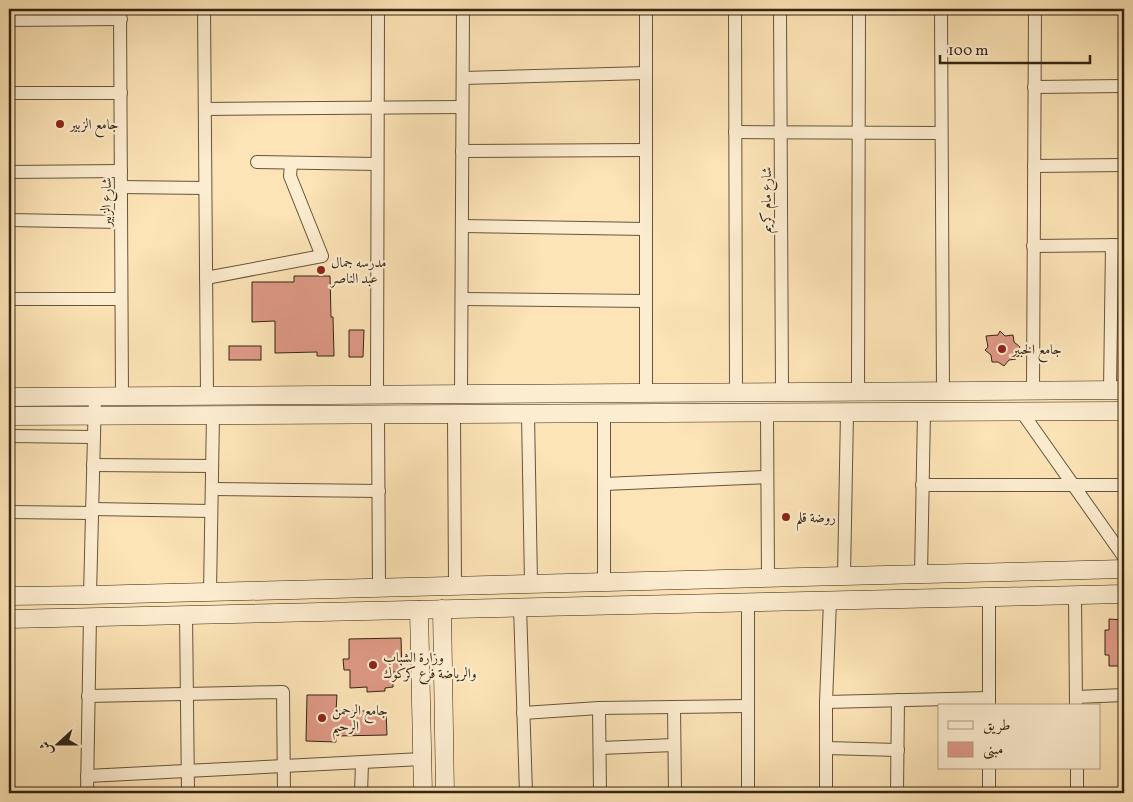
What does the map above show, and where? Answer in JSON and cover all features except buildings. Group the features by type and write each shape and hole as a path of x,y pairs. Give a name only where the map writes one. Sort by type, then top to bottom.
{"street":[{"path":"204,9 207,395"},
{"path":"377,394 378,9"},
{"path":"462,394 463,9"},
{"path":"646,9 646,392"},
{"path":"735,9 736,392"},
{"name":"شارع مام كريم","path":"780,9 782,392"},
{"path":"858,391 859,9"},
{"path":"941,9 943,391"},
{"path":"1033,390 1035,9"},
{"path":"9,20 120,14"},
{"name":"شارع الزبير","path":"120,14 122,396"},
{"path":"463,78 646,73"},
{"path":"1034,87 1124,86"},
{"path":"9,93 121,93"},
{"path":"204,109 462,107"},
{"path":"736,132 942,133"},
{"path":"462,151 646,150"},
{"path":"257,162 377,164"},
{"path":"206,278 322,256 290,176 290,164"},
{"path":"1034,166 1124,165"},
{"path":"9,172 121,171"},
{"path":"121,187 205,188"},
{"path":"9,220 121,222"},
{"path":"462,226 646,229"},
{"path":"9,396 1117,390 1118,245 1033,246"},
{"path":"9,299 121,299"},
{"path":"462,299 646,301"},
{"path":"562,393 563,414"},
{"path":"90,595 95,396"},
{"path":"1021,411 1124,557"},
{"path":"9,416 1124,411"},
{"path":"844,576 848,412"},
{"path":"921,574 924,412"},
{"path":"767,413 768,578"},
{"path":"378,414 379,587"},
{"path":"454,414 455,585"},
{"path":"528,414 531,584"},
{"path":"604,414 604,582"},
{"path":"210,592 213,415"},
{"path":"9,436 94,437"},
{"path":"93,465 212,466"},
{"path":"604,484 767,477"},
{"path":"922,485 1124,485"},
{"path":"212,489 378,491"},
{"path":"9,512 211,511"},
{"path":"9,596 1124,569"},
{"path":"788,602 790,577"},
{"path":"121,616 122,594"},
{"path":"9,619 1124,594"},
{"path":"1075,595 1076,701 1124,695"},
{"path":"826,702 898,700 989,702 989,597"},
{"path":"826,793 826,702 830,601"},
{"path":"748,602 748,793"},
{"path":"520,607 526,793"},
{"path":"419,610 423,788 445,788 442,609"},
{"path":"186,614 188,793"},
{"path":"86,793 90,616"},
{"path":"88,696 283,692 284,793"},
{"path":"897,793 898,700"},
{"path":"523,713 599,708 748,706"},
{"path":"674,707 675,793"},
{"path":"599,708 600,793"},
{"path":"600,748 674,745"},
{"path":"827,748 898,750"},
{"path":"87,776 422,760"},
{"path":"361,793 362,763"},
{"path":"989,770 989,793"},
{"path":"1076,793 1077,770"}],"place":[{"name":"جامع الزبير","path":"60,124"},
{"name":"مدرسه جمال عبد الناصر","path":"321,270"},
{"name":"جامع الخبير","path":"1002,349"},
{"name":"روضة قلم","path":"786,517"},
{"name":"وزارة الشباب والرياضة فرع كركوك","path":"373,665"},
{"name":"جامع الرحمن الرحيم","path":"322,718"}]}
